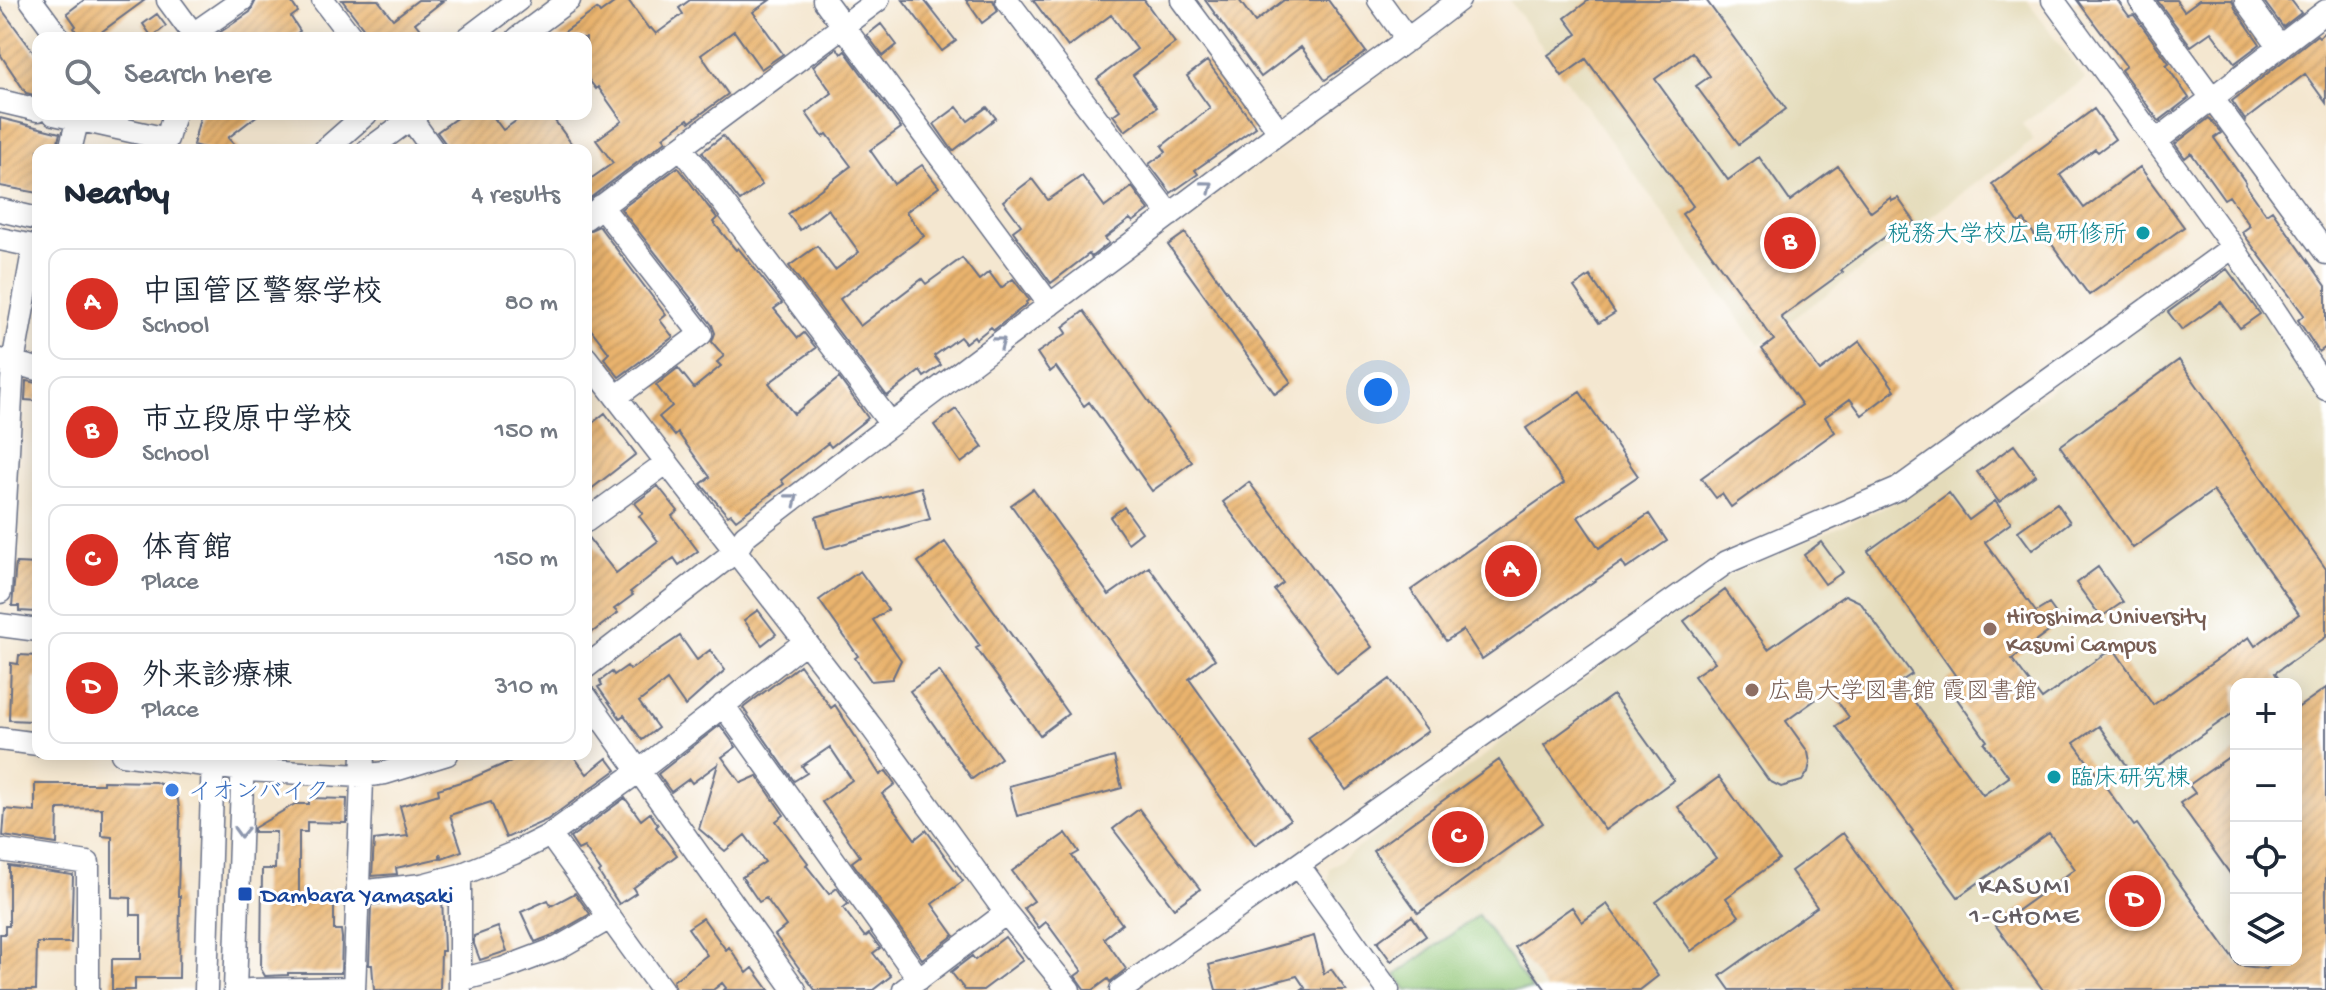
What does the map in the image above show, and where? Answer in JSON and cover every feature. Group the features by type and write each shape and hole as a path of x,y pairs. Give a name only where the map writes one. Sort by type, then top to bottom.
{"street":[{"path":"31,0 55,32"},
{"path":"168,0 190,32"},
{"path":"198,32 242,0"},
{"path":"323,0 347,32"},
{"path":"476,32 518,0"},
{"path":"526,32 569,0"},
{"path":"824,0 1050,305"},
{"path":"616,397 701,334 594,212 878,0"},
{"path":"1007,0 1170,215"},
{"path":"1182,0 1280,132"},
{"path":"1379,0 1408,40"},
{"path":"592,662 736,551 745,536 891,424 1459,0"},
{"path":"2053,0 2233,247 2326,389"},
{"path":"2140,0 2326,253"},
{"path":"2246,0 2280,47"},
{"path":"2156,141 2326,11"},
{"path":"0,101 32,109"},
{"path":"71,144 77,120"},
{"path":"90,120 167,139 172,120"},
{"path":"332,144 359,120"},
{"path":"376,144 409,120"},
{"path":"416,120 430,144"},
{"path":"681,147 891,424"},
{"path":"0,210 32,218"},
{"path":"0,239 32,246"},
{"path":"1121,990 1727,562 1898,489 2233,247"},
{"path":"0,592 7,362 32,263"},
{"path":"7,362 32,368"},
{"path":"592,366 873,729 1006,913 1069,990"},
{"path":"592,517 666,463"},
{"path":"0,625 32,629"},
{"path":"358,892 422,885 460,875 550,835 639,771 805,642"},
{"path":"592,705 795,990"},
{"path":"723,705 911,985 1006,913"},
{"path":"0,739 32,743"},
{"path":"206,990 213,760 363,765 385,773 427,760"},
{"path":"235,990 243,762"},
{"path":"250,990 354,989 363,765"},
{"path":"550,835 662,990"},
{"path":"0,850 88,863 88,990"},
{"path":"1299,866 1388,990"},
{"path":"460,875 460,985 558,948 610,918"}],"shaded area":[{"path":"1509,0 2027,0 2085,79 2022,124 2034,140 1758,345"},
{"name":"Hiroshima University Kasumi Campus","path":"2224,262 2234,263 2276,318 2268,325 2326,404 2326,990 1400,990 1327,889 1330,868 1487,754 1512,731 1729,575 1901,500"}],"green space":[{"path":"1478,915 1532,990 1407,990 1396,975"}],"building":[{"path":"84,0 145,0 101,32 77,32 67,13"},
{"path":"256,0 290,0 298,12 291,17 300,31 220,32 250,12"},
{"path":"342,0 378,0 393,19 418,0 444,0 415,23 422,32 366,32"},
{"path":"618,0 628,0 656,34 683,14 679,8 690,0 770,0 753,12 783,54 761,69 734,31 701,55 728,94 663,137 666,141 592,196 592,178 613,163 596,140 622,121 598,87 596,89 592,84 592,32 564,32 597,9 600,13"},
{"path":"903,0 924,0 956,41 942,51"},
{"path":"966,0 993,0 998,11 982,23"},
{"path":"1033,0 1144,0 1175,43 1133,75 1157,107 1125,131 1113,115 1120,110 1097,79 1137,49 1111,15 1068,47"},
{"path":"1205,0 1239,0 1255,22 1284,0 1328,0 1366,52 1325,80 1301,47 1261,77"},
{"path":"1589,0 1706,0 1786,109 1739,144 1696,86 1710,76 1692,52 1655,79 1728,180 1759,157 1790,201 1838,166 1871,212 1890,198 1892,201 1898,198 1915,222 1901,232 1898,227 1781,317 1820,371 1860,341 1895,390 1862,415 1850,399 1825,417 1835,432 1731,507 1722,494 1716,498 1701,478 1802,405 1762,349 1774,340 1682,214 1693,206 1586,59 1562,76 1548,55 1577,34 1565,18"},
{"path":"2077,0 2117,0 2129,16 2134,15 2169,63 2166,65 2189,98 2159,121 2121,70 2126,66"},
{"path":"2157,0 2176,0 2184,11 2199,0 2232,0 2260,44 2235,63 2211,32 2191,46"},
{"path":"2263,0 2291,0 2301,13 2283,27"},
{"path":"0,7 32,50 32,94 26,93 0,54"},
{"path":"157,14 166,26 158,32 149,32 143,24"},
{"path":"881,24 897,45 883,56 867,35"},
{"path":"2326,31 2326,103 2305,74 2245,120 2232,101"},
{"path":"837,48 841,54 845,51 901,128 870,150 894,184 922,165 939,187 906,212 924,236 840,299 860,326 922,279 926,284 962,258 979,280 989,272 1001,288 1013,279 1029,300 994,330 991,327 965,343 960,337 934,356 941,365 924,377 920,371 887,396 789,266 817,246 835,270 859,252 828,209 800,230 788,214 851,166 827,134 823,137 806,113 832,93 813,66"},
{"path":"1207,61 1256,127 1195,170 1198,174 1171,193 1149,164 1166,152 1162,146 1210,108 1187,76"},
{"path":"957,107 968,121 987,107 996,118 953,151 934,124"},
{"path":"2094,109 2115,139 2098,152 2095,149 2060,175 2084,208 2140,167 2184,227 2089,295 2045,235 2038,240 2024,220 2019,223 1992,184"},
{"path":"0,118 60,133 57,144 32,144 32,192 0,186"},
{"path":"2209,118 2221,133 2214,138 2245,184 2266,214 2272,210 2326,286 2326,347 2319,352 2298,320 2304,315 2242,232 2250,226 2229,196 2224,199 2191,153 2185,158 2175,144"},
{"path":"199,120 251,120 228,138 234,144 193,144"},
{"path":"454,120 496,120 503,130 517,120 554,120 572,144 445,144 437,132"},
{"path":"723,136 762,185 740,201 702,152"},
{"path":"678,167 717,218 713,222 782,303 774,309 798,338 804,333 816,348 769,383 794,414 839,378 868,418 831,447 828,443 781,480 784,484 736,520 731,514 728,516 701,484 710,477 678,433 675,436 659,417 672,406 656,385 678,368 694,388 721,366 717,362 724,356 712,342 715,333 712,325 621,209"},
{"path":"1082,176 1105,207 1132,187 1149,210 1133,222 1130,219 1105,238 1109,243 1051,283 1013,231 1021,225 1003,201 1032,179 1048,200"},
{"path":"599,226 666,315 660,320 673,337 619,377 604,358 609,353 592,331 592,229"},
{"path":"1185,233 1291,382 1275,394 1168,245"},
{"path":"2227,269 2260,314 2240,328 2221,302 2182,330 2168,312"},
{"path":"1590,276 1615,313 1599,323 1574,287"},
{"path":"1084,311 1192,462 1152,491 1089,402 1084,406 1056,367 1050,372 1037,353 1067,333 1063,327"},
{"path":"2179,360 2326,569 2326,637 2275,673 2278,678 2230,678 2230,715 2137,780 2099,726 2074,743 2134,826 2137,824 2230,954 2230,966 2266,969 2270,966 2302,966 2302,705 2326,688 2326,990 2043,990 1996,926 2075,869 2049,833 1958,897 1836,726 1849,717 1829,690 1786,721 1808,752 1810,763 1802,781 1781,787 1769,781 1694,676 1715,662 1684,621 1725,590 1768,649 1845,595 1860,602 1912,674 1900,682 1983,795 2009,777 1945,682 1955,675 1868,551 1949,493 1969,520 1995,501 2011,523 1985,542 2036,612 2049,604 2062,622 2012,659 2042,699 2113,648 2153,705 2249,637 2255,646 2299,614 2213,491 2133,548 2060,446"},
{"path":"26,381 32,382 32,401 25,400"},
{"path":"1580,392 1638,476 1578,517 1599,548 1649,514 1667,541 1626,569 1622,562 1482,659 1463,630 1446,641 1411,590 1564,483 1526,428"},
{"path":"956,409 983,447 961,463 934,425"},
{"path":"605,413 636,454 592,488 592,423"},
{"path":"2014,445 2036,475 1999,502 1977,472"},
{"path":"1249,482 1372,647 1337,674 1274,590 1283,583 1223,502"},
{"path":"658,486 678,511 672,516 698,551 679,565 674,558 630,592 633,595 614,609 618,613 592,632 592,543 616,573 658,541 639,516 643,513 635,503"},
{"path":"921,487 930,519 825,549 816,517"},
{"path":"1033,489 1109,595 1149,567 1215,659 1189,679 1290,820 1255,845 1011,505"},
{"path":"2057,503 2070,522 2032,550 2018,531"},
{"path":"1124,507 1142,532 1128,543 1110,517"},
{"path":"945,542 1068,714 1040,735 918,562"},
{"path":"1821,542 1843,572 1825,584 1804,555"},
{"path":"16,563 32,564 32,612 19,611 19,606 12,606"},
{"path":"2098,567 2123,602 2101,617 2076,583"},
{"path":"860,571 888,610 873,620 901,660 892,679 871,681 855,658 858,656 819,600"},
{"path":"758,610 776,634 762,645 744,620"},
{"path":"680,636 697,660 710,650 725,670 685,706 667,680 639,702 658,728 642,740 624,715 620,718 598,687 602,685 600,681 627,666 630,670"},
{"path":"19,655 32,656 32,721 9,720 11,663 18,664"},
{"path":"800,665 831,708 835,705 880,775 886,771 895,784 882,794 915,839 926,830 963,881 932,904 954,935 922,959 852,862 860,856 822,802 852,780 830,747 802,766 807,773 794,781 743,708"},
{"path":"939,671 1001,758 972,779 910,691"},
{"path":"1390,679 1428,731 1346,790 1308,738"},
{"path":"1613,695 1674,780 1605,830 1544,745"},
{"path":"720,725 736,747 722,757 741,783 757,776 784,815 776,821 808,863 806,865 829,894 837,888 848,904 843,908 865,937 869,934 880,948 873,953 891,976 873,990 815,990 775,935 786,926 766,898 759,902 742,877 765,862 745,835 725,851 699,829 718,764 692,783 689,779 671,792 658,774"},
{"path":"2230,756 2230,874 2180,803 2195,793 2189,785"},
{"path":"1114,757 1122,788 1017,816 1009,786"},
{"path":"607,758 616,770 547,820 506,838 491,802 450,815 462,851 442,858 440,853 440,858 396,868 397,874 372,876 374,840 408,836 400,806 439,794 438,789 511,761 576,760 587,774"},
{"path":"1499,760 1543,823 1418,913 1373,851"},
{"path":"1719,777 1779,859 1726,898 1739,916 1691,951 1656,902 1716,858 1678,807"},
{"path":"103,781 155,782 168,787 178,800 179,978 135,978 135,990 112,990 112,959 141,959 141,915 131,915 131,898 112,897 112,837 102,836 102,808 58,809 57,844 3,836 5,809 35,812 35,784 103,784"},
{"path":"309,798 347,799 346,823 307,822 307,832 299,832 299,895 334,895 334,930 341,930 342,938 341,973 265,976 261,969 262,869 275,869 276,832 254,832 254,828 295,804 309,804"},
{"path":"625,798 641,820 650,813 658,825 656,827 677,855 633,888 636,893 619,904 584,847 578,850 570,838"},
{"path":"1139,809 1200,889 1174,908 1113,829"},
{"path":"1066,833 1079,852 1072,856 1122,924 1104,938 1126,969 1093,990 1085,990 1075,976 1082,971 1046,922 1039,928 1024,908 1034,901 1012,871"},
{"path":"1843,833 1956,990 1730,990 1720,976 1817,907 1791,871"},
{"path":"9,866 73,875 71,943 37,943 36,990 0,990 0,934 5,934 5,926 9,926"},
{"path":"575,893 590,914 535,942 521,912 548,900 551,906"},
{"path":"442,895 444,951 441,951 440,990 374,990 372,965 369,965 371,905"},
{"path":"1607,904 1658,976 1640,990 1546,990 1515,947 1572,907 1582,922"},
{"path":"1412,916 1426,936 1391,961 1377,942"},
{"path":"703,918 747,973 753,968 769,990 724,990 726,988 722,983 713,990 676,990 673,981 707,955 688,928"},
{"path":"498,927 507,951 480,960 474,936"},
{"path":"1314,936 1324,974 1331,969 1346,990 1302,990 1305,988 1297,976 1244,990 1216,990 1209,965"},
{"path":"1005,937 1023,960 983,990 965,990 951,972 972,956 975,960"}],"place":[{"name":"税務大学校広島研修所","path":"2143,233"},
{"name":"市立段原中学校","path":"1790,243"},
{"name":"中国管区警察学校","path":"1511,571"},
{"name":"Hiroshima University Kasumi Campus","path":"1990,629"},
{"name":"広島大学図書館 霞図書館","path":"1752,690"},
{"name":"臨床研究棟","path":"2054,777"},
{"name":"イオンバイク","path":"172,790"},
{"name":"体育館","path":"1458,837"},
{"name":"Dambara Yamasaki","path":"245,894"},
{"name":"外来診療棟","path":"2135,901"}],"district":[{"name":"KASUMI 1-CHOME","path":"2025,899"}]}
